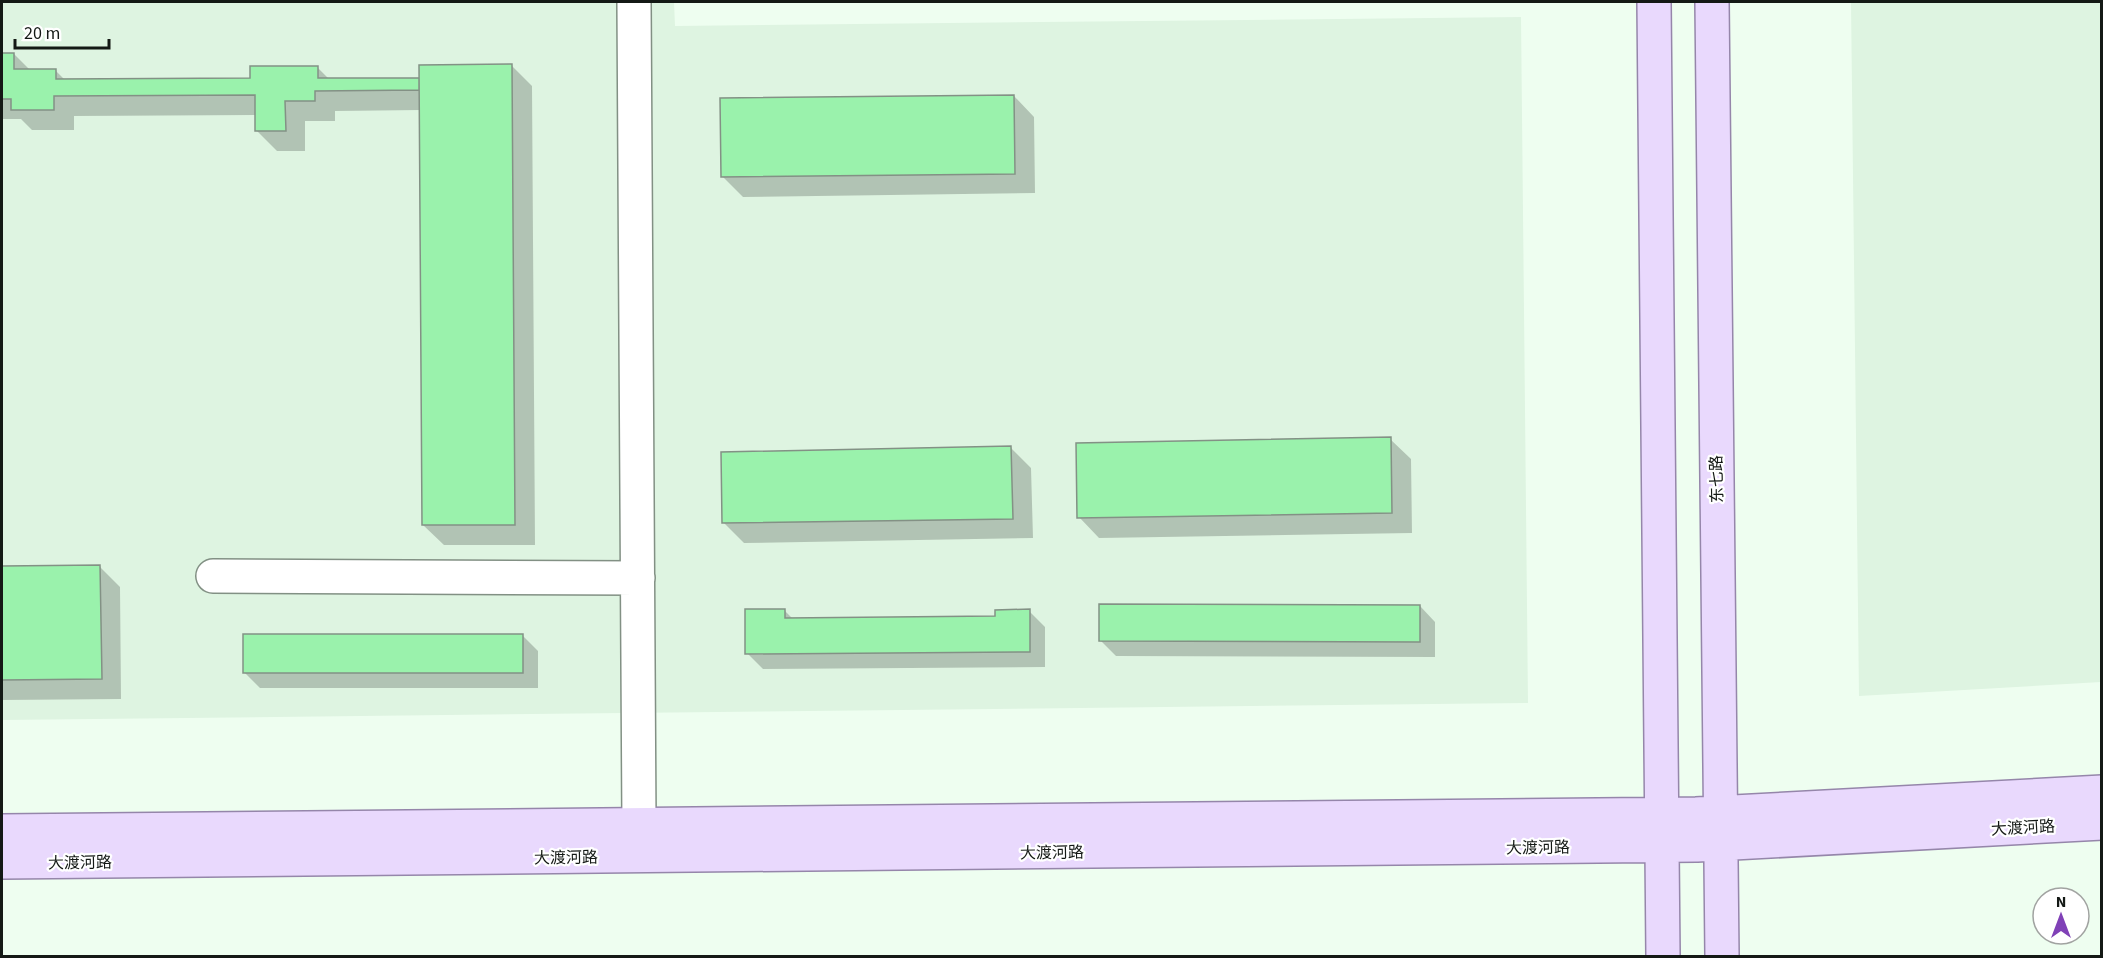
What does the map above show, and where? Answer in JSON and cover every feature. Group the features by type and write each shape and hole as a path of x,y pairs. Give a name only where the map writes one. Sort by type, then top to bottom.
{"main road":[{"path":"1654,2 1662,957"},
{"name":"东七路","path":"1712,2 1722,957"},
{"name":"大渡河路","path":"1720,828 2102,792"},
{"name":"大渡河路","path":"2,862 1720,828 2102,823"},
{"name":"大渡河路","path":"2,831 639,825 1661,830"}],"lane":[{"path":"634,2 639,825"},
{"path":"213,576 638,578"}],"shaded area":[{"path":"2,2 674,2 675,26 1521,17 1528,703 2,720"},
{"path":"1851,2 2101,2 2101,682 1859,696"}],"building":[{"path":"2,53 14,53 14,69 56,69 56,79 250,78 250,66 318,66 318,78 419,78 419,90 315,91 315,101 285,101 286,131 255,131 255,95 54,96 54,110 11,110 11,99 2,99"},
{"path":"512,64 515,525 422,525 419,65"},
{"path":"1014,95 1015,174 721,177 720,98"},
{"path":"1391,437 1392,513 1077,518 1076,443"},
{"path":"1011,446 1013,519 722,523 721,452"},
{"path":"100,565 102,679 2,680 2,566"},
{"path":"1099,604 1420,605 1420,642 1099,641"},
{"path":"745,609 785,609 785,618 995,616 995,610 1030,609 1030,652 745,654"},
{"path":"243,634 523,634 523,673 243,673"}]}
